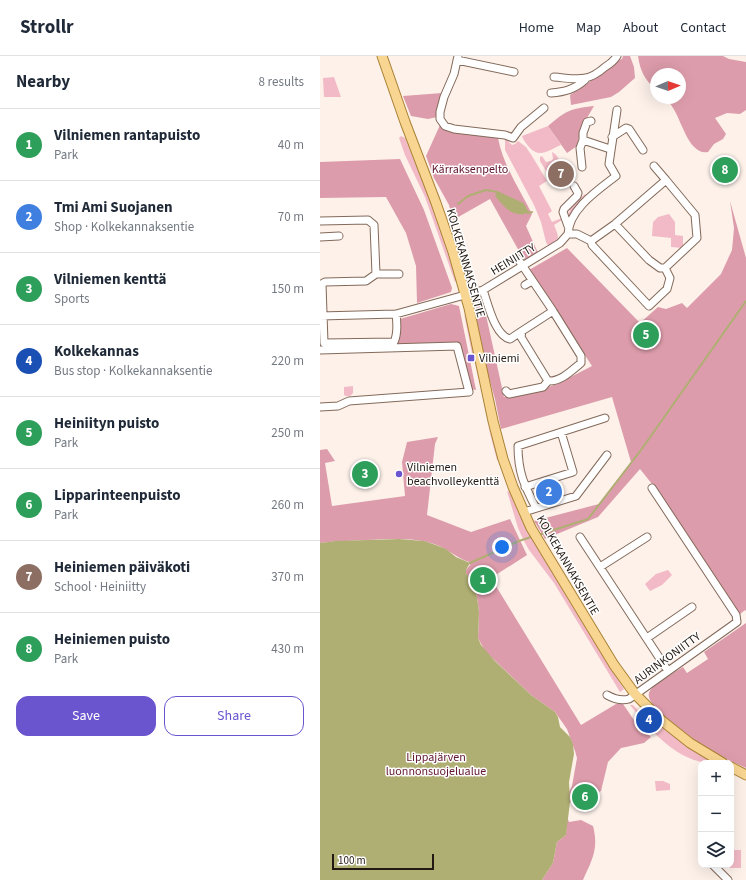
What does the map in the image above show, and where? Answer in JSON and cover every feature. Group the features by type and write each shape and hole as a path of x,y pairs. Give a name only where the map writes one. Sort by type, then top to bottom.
{"main road":[{"name":"KOLKEKANNAKSENTIE","path":"382,56 406,127 436,203 453,252 465,295 493,421 504,462 531,528 544,552 614,665 635,694 661,720 690,743 716,760"},
{"path":"734,769 746,775"}],"street":[{"path":"551,94 565,92 579,85 585,80 597,75 615,60 617,56"},
{"path":"514,72 457,58 454,74 441,105 440,119 445,126 454,129 505,135 513,138 521,127 544,108"},
{"path":"554,77 585,80"},
{"path":"568,226 573,216 591,195 616,176 609,164 616,110"},
{"path":"582,166 580,148 583,140 584,126 587,122 591,121"},
{"path":"612,137 626,128 629,129 643,150"},
{"path":"583,140 610,149"},
{"path":"615,224 649,260 660,268 665,268 697,238 695,215 654,166"},
{"path":"591,241 615,224 666,180"},
{"path":"574,186 578,193 577,196 564,209 563,212 568,226 568,234 577,234 591,241 592,245 648,306 667,289 670,278 665,268"},
{"path":"320,221 368,220 374,225 376,274"},
{"name":"HEINIITTY","path":"322,316 396,314 482,290 560,243 568,234"},
{"path":"320,237 340,236"},
{"path":"518,259 553,310 581,356 581,363 568,374 553,382 548,381"},
{"path":"396,314 397,327 396,339 394,342 324,342 321,284 325,282 366,281 376,274 399,274"},
{"path":"525,285 532,281"},
{"path":"482,290 494,321 501,334 506,338 510,339 553,310"},
{"path":"522,331 521,337 548,381"},
{"path":"320,350 457,346 469,392 349,401 338,406 320,407"},
{"path":"506,391 509,394 543,387 548,381"},
{"path":"536,508 525,487 518,463 518,446 605,418"},
{"path":"525,487 573,472 561,432"},
{"path":"524,512 576,496 607,455"},
{"name":"AURINKONIITTY","path":"607,695 612,698 624,700 629,699 737,622 736,615 652,488"},
{"path":"580,537 668,671"},
{"path":"600,567 647,537"},
{"path":"647,638 692,607"},
{"path":"715,868 728,880"}],"shaded area":[{"path":"334,77 341,97 324,97 323,78"},
{"path":"548,126 561,145 540,153 533,151 522,136"},
{"path":"401,136 405,138 434,210 457,282 455,282 425,197 405,155 399,138"},
{"path":"505,138 512,145 518,141 526,147 547,181 539,186 552,211 548,214 552,222 562,218 562,220 554,225 558,238 556,242 549,247 534,205 505,150"},
{"path":"552,152 559,160 559,163 546,171 540,161 540,157 542,156 546,162 551,161 553,159"},
{"path":"497,192 523,204 528,213 517,214 505,208 495,196"},
{"path":"585,194 587,197 569,216 569,208"},
{"path":"669,214 675,222 675,235 683,236 683,248 671,247 671,238 652,236 653,222 658,217"},
{"path":"464,314 468,324 474,356 473,358"},
{"path":"353,386 353,393 350,396 344,395 344,387"},
{"path":"488,426 499,458 498,460 497,460"},
{"path":"507,491 510,492 526,527 544,559 624,689 620,692 554,583 529,550 518,528"},
{"name":"Lippajärven luonnonsuojelualue","path":"399,539 424,541 436,545 446,549 456,557 470,563 466,570 466,574 472,578 475,583 479,612 478,638 481,645 495,661 531,695 555,712 558,717 560,727 570,737 573,744 574,754 569,782 570,802 566,835 557,842 553,863 542,880 320,880 320,543"},
{"path":"668,570 672,575 662,585 650,591 645,584 656,574"},
{"path":"630,705 633,705 651,724 654,723 661,727 708,760 698,761 676,751 655,734"},
{"path":"655,781 663,781 670,784 670,790 656,791"},
{"path":"734,850 741,850 741,868 734,868"}],"green space":[{"path":"623,56 630,56 634,67 635,78 611,97 571,105 570,95 587,84 615,61 622,59"},
{"path":"638,56 723,56 729,59 746,62 746,110 740,114 727,113 715,118 726,134 723,139 714,144 708,152 701,152 686,136 676,113 670,104 686,104 686,68 650,68 650,84 640,66"},
{"path":"442,93 437,109 437,117 428,119 411,116 403,96"},
{"path":"594,106 581,128 577,146 567,153 548,126 573,109"},
{"name":"Kärraksenpelto","path":"440,125 447,131 498,138 500,148 512,177 532,214 526,226 538,253 524,260 490,199 453,220 449,205 434,178 426,156"},
{"path":"400,159 424,210 452,288 451,292 417,303 416,266 406,233 386,197 320,198 320,162"},
{"path":"730,201 746,258 746,611 745,610 739,615 652,484 640,469 598,517 545,539 534,521 599,504 631,462 612,397 501,429 475,311 479,299 482,297 504,397 539,390 557,384 592,366 529,270 567,248 640,323 658,307 666,309 682,303 687,308 721,274 732,250 734,228"},
{"path":"451,304 459,306 476,390 470,389 457,342 397,344 400,319"},
{"path":"438,437 435,444 427,515 471,532 510,519 527,555 491,578 581,725 616,704 623,704 636,723 651,737 644,743 621,748 608,762 601,791 578,803 573,804 570,802 569,792 572,786 577,758 567,729 555,712 531,695 485,651 478,638 479,612 475,583 472,578 466,574 466,570 470,565 469,562 439,546 418,540 383,539 320,543 320,450 327,449 335,461 325,463 332,506 405,496 402,462 407,442"},
{"path":"746,623 746,768 734,762 734,760 729,760 714,752 678,728 656,709 650,700 649,693 654,686 669,675 683,667 687,673 708,659 704,652"},
{"path":"567,817 569,822 581,820 593,826 595,834 595,848 592,860 583,880 542,880 553,863 557,842 566,835"}],"waterway":[{"path":"458,204 468,196 486,190 497,192 523,204 528,213 532,212"},
{"path":"538,535 588,519 641,450 746,301"},
{"path":"470,563 519,541 534,536"}],"place":[{"name":"Heiniemen puisto","path":"725,170"},
{"name":"Heiniemen päiväkoti","path":"561,174"},
{"name":"Heiniityn puisto","path":"646,335"},
{"name":"Vilniemi","path":"471,358"},
{"name":"Vilniemen kenttä","path":"365,474"},
{"name":"Vilniemen beachvolleykenttä","path":"399,474"},
{"name":"Tmi Ami Suojanen","path":"549,492"},
{"name":"Vilniemen rantapuisto","path":"483,580"},
{"name":"Kolkekannas","path":"649,720"},
{"name":"Lipparinteenpuisto","path":"585,797"}]}
